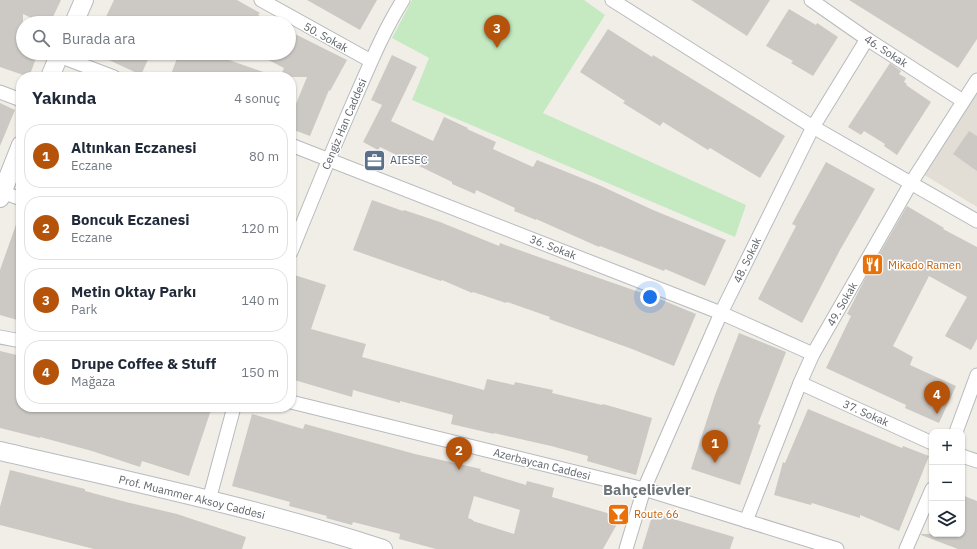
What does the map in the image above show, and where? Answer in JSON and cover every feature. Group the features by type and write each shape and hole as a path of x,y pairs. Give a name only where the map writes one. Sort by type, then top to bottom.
{"street":[{"path":"77,16 84,0"},
{"name":"50. Sokak","path":"261,0 290,16"},
{"name":"Cengiz Han Caddesi","path":"296,239 328,159 371,61 403,0"},
{"path":"612,0 813,127 977,221"},
{"name":"46. Sokak","path":"811,0 963,101"},
{"name":"50. Sokak","path":"296,19 371,61"},
{"name":"48. Sokak","path":"626,549 644,489 721,313 813,127 868,39"},
{"path":"52,72 57,60"},
{"path":"74,60 102,72"},
{"name":"49. Sokak","path":"746,521 800,383 813,354 911,183 977,80"},
{"path":"0,92 16,98"},
{"name":"36. Sokak","path":"296,147 721,313 813,354"},
{"path":"16,158 1,195 16,198"},
{"path":"0,337 16,341"},
{"path":"957,429 977,375"},
{"name":"37. Sokak","path":"800,383 929,442"},
{"name":"Azerbaycan Caddesi","path":"296,403 644,489 837,549"},
{"path":"209,500 233,412"},
{"name":"Prof. Muammer Aksoy Caddesi","path":"0,450 209,500 351,544 383,549"},
{"path":"965,457 977,461"},
{"path":"906,549 929,496"}],"shaded area":[{"path":"977,94 977,207 923,174"}],"green space":[{"path":"412,0 584,0 605,15 543,113 746,205 735,237 412,100 429,58 392,38"}],"building":[{"path":"0,0 61,0 53,16 27,16 23,14 23,16 16,16 16,60 35,60 31,72 16,73 0,67"},
{"path":"114,0 237,0 260,13 258,15 260,16 106,16"},
{"path":"307,0 377,0 360,30"},
{"path":"691,0 770,0 747,36"},
{"path":"849,0 977,0 977,39 958,68"},
{"path":"789,9 816,25 817,23 838,37 813,76 791,63 793,61 766,46"},
{"path":"608,29 785,136 760,178 710,148 708,150 663,122 660,126 623,103 625,101 580,72"},
{"path":"296,34 347,60 330,91 329,90 310,136 296,131 296,104 307,77 296,77 296,72 282,72 284,68 269,60 296,60"},
{"path":"392,55 417,67 391,121 433,141 444,117 496,142 493,149 533,167 537,160 726,240 705,286 665,269 664,271 600,246 599,247 536,219 514,211 515,208 476,190 475,194 452,184 452,182 380,147 378,150 363,142 382,105 371,100"},
{"path":"109,60 148,60 142,72 135,72"},
{"path":"176,60 229,60 263,72 172,72"},
{"path":"890,63 901,71 899,74 906,78 904,82 907,84 906,85 931,102 897,155 884,146 885,144 864,131 861,135 848,127"},
{"path":"0,103 15,110 0,146"},
{"path":"969,131 977,136 977,171 953,154"},
{"path":"826,162 875,189 840,250 802,323 758,299 796,226 792,224"},
{"path":"372,200 440,222 499,246 500,243 662,300 696,314 674,366 549,319 550,317 507,302 506,303 473,292 472,293 442,280 441,281 353,250"},
{"path":"907,206 944,228 943,229 977,247 977,339 971,350 945,336 967,297 929,276 893,346 913,357 910,365 956,386 939,423 905,408 906,405 826,368 851,316 847,314 866,277"},
{"path":"16,225 16,320 0,315 0,270"},
{"path":"296,276 326,285 311,329 366,344 362,357 484,390 487,379 514,385 515,382 553,390 552,393 603,404 652,418 636,475 587,461 588,456 551,446 451,424 453,415 400,401 400,403 353,390 352,397 296,380"},
{"path":"739,333 786,352 758,424 761,425 740,485 691,469 715,395"},
{"path":"0,351 16,355 16,412 210,412 189,476 142,461 140,467 92,451 0,428"},
{"path":"808,409 902,448 903,446 929,456 899,531 860,515 860,518 812,503 811,505 774,495 783,462 785,463"},
{"path":"252,414 303,429 305,424 415,454 481,469 480,471 526,485 527,481 554,488 552,497 621,517 603,549 436,549 399,539 400,534 353,522 352,525 326,518 327,516 289,506 290,502 232,486","holes":["474,496 520,510 514,534 468,518"]},
{"path":"10,470 85,489 85,491 126,502 177,514 246,537 242,549 94,549 0,525 0,507"},
{"path":"965,496 977,501 977,549 958,549 921,534 929,534 929,537 965,537"},
{"path":"653,513 734,537 730,549 642,549"}],"place":[{"name":"Metin Oktay Parkı","path":"497,48"},
{"name":"AIESEC","path":"375,160"},
{"name":"Mikado Ramen","path":"872,265"},
{"name":"Drupe Coffee & Stuff","path":"937,414"},
{"name":"Altınkan Eczanesi","path":"715,463"},
{"name":"Boncuk Eczanesi","path":"459,470"},
{"name":"Route 66","path":"618,514"}],"district":[{"name":"Bahçelievler","path":"647,489"}]}
